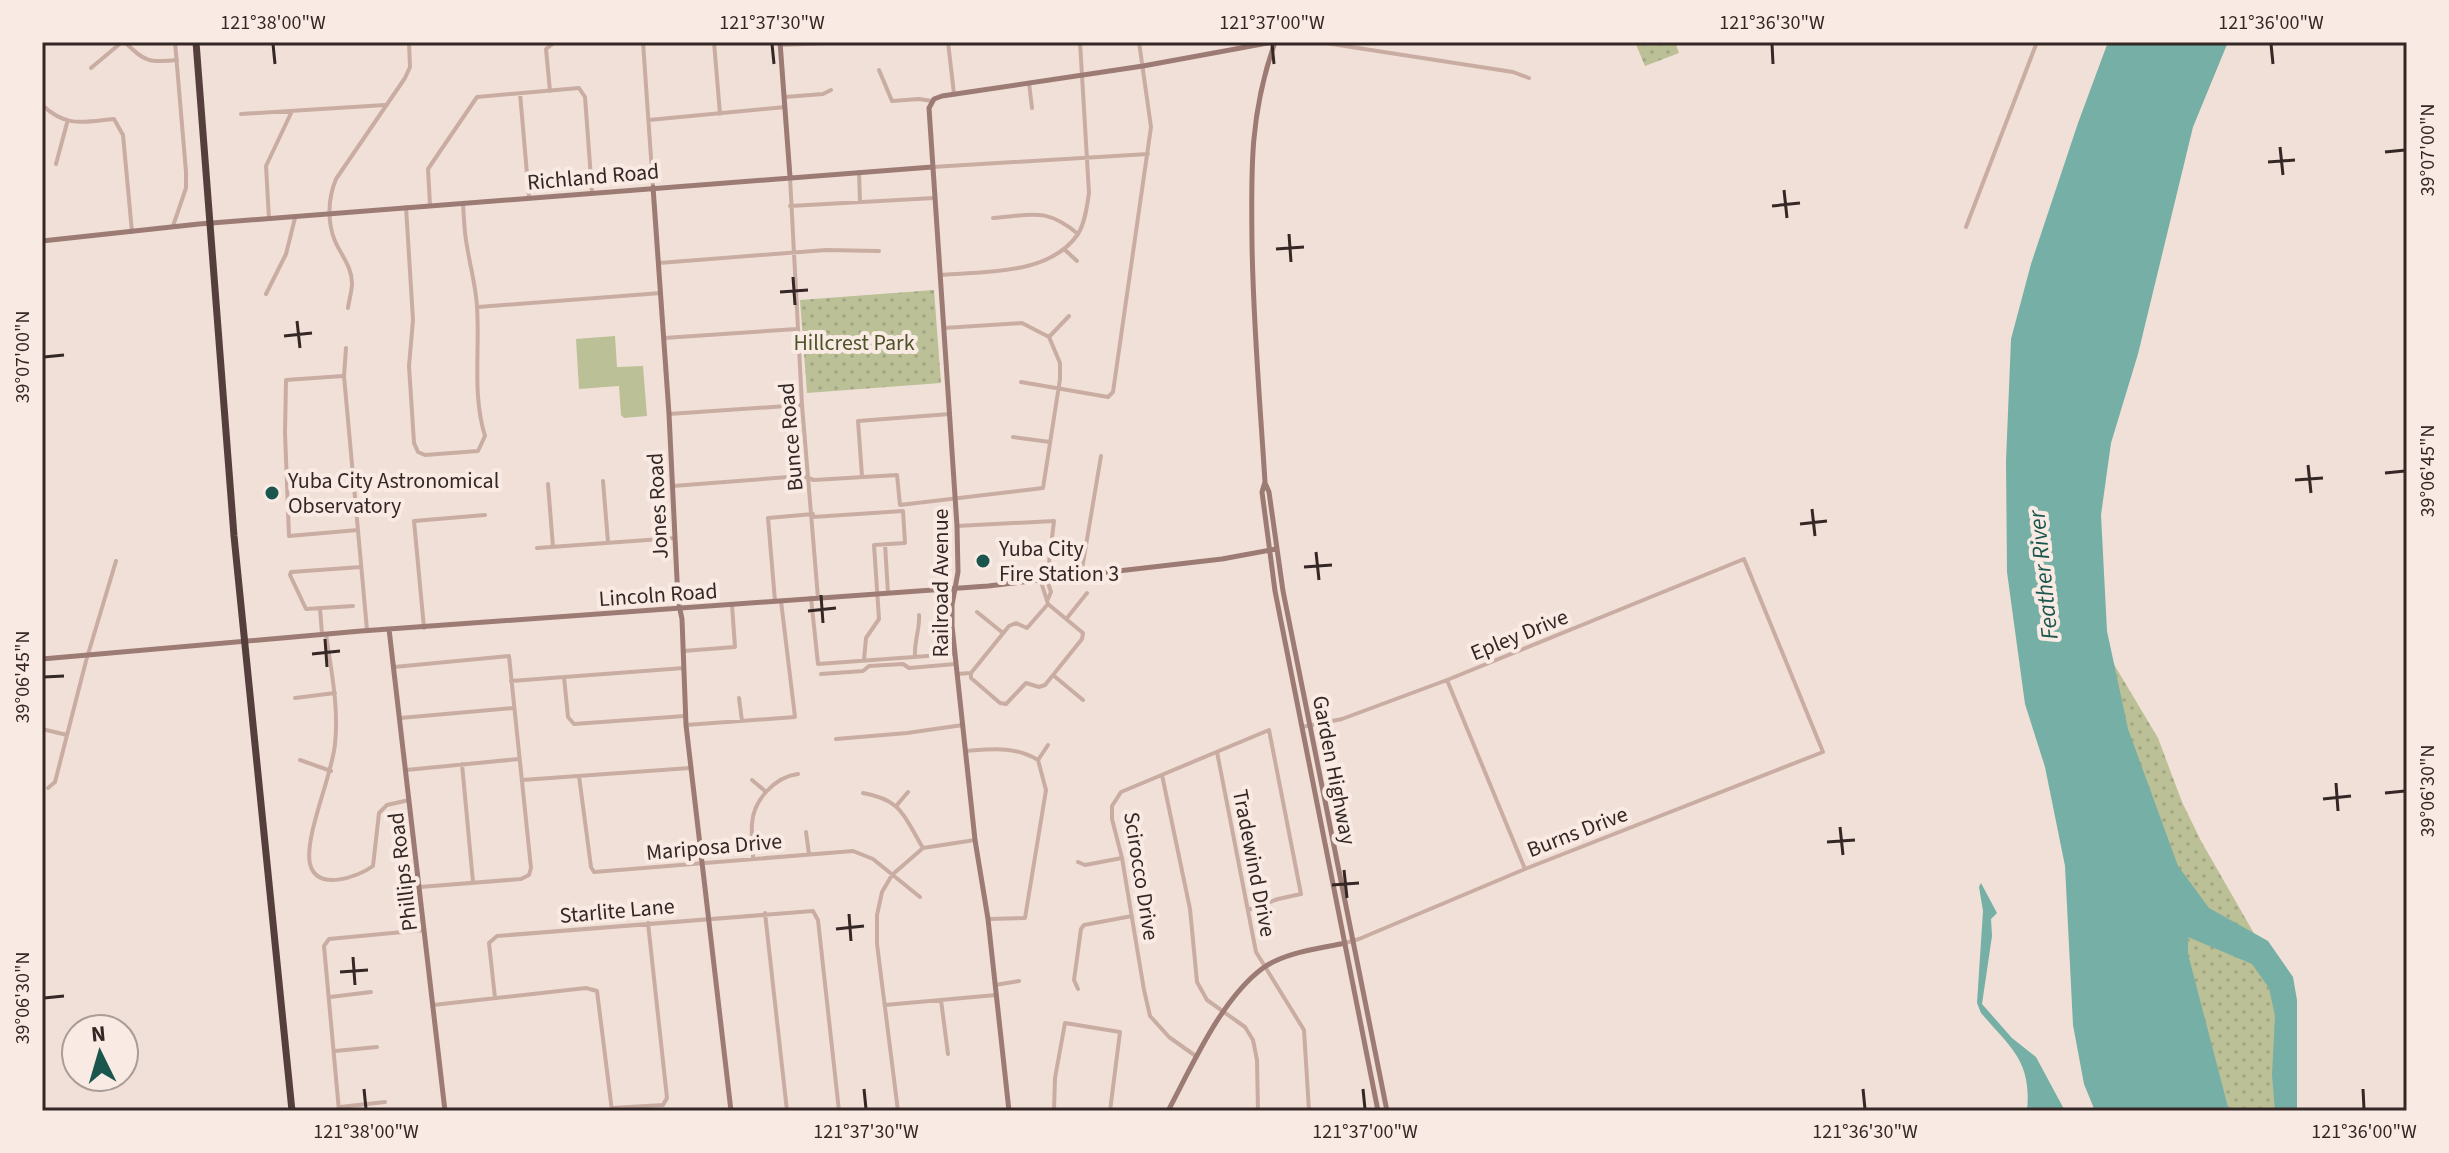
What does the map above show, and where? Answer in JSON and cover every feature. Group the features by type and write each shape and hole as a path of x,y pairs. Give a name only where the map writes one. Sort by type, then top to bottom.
{"highway":[{"path":"196,42 245,640 292,1111"}],"street":[{"path":"91,68 124,42 149,61 177,60"},
{"path":"173,226 186,188 175,42"},
{"path":"348,308 352,282 348,264 335,240 330,192 405,78 410,67 409,42"},
{"path":"550,91 546,49 555,42"},
{"name":"Jones Road","path":"643,42 669,414 685,716 731,1111"},
{"path":"714,42 720,114"},
{"path":"948,42 954,94"},
{"path":"940,275 1042,262 1064,249 1078,234 1087,212 1089,193 1080,42"},
{"path":"1021,382 1108,397 1113,392 1151,127 1139,42"},
{"path":"879,70 892,101 932,101 954,94 1143,66 1274,42"},
{"name":"Garden Highway","path":"1274,42 1259,96 1251,151 1254,316 1265,482 1387,1111"},
{"path":"1319,42 1513,72 1529,78"},
{"path":"1966,227 2037,42"},
{"path":"790,177 780,43 827,43"},
{"path":"1029,83 1032,108"},
{"path":"430,205 428,169 477,97 579,88 585,97 592,192"},
{"path":"785,97 823,94 831,90"},
{"path":"520,93 529,197"},
{"name":"Railroad Avenue","path":"932,101 928,113 957,526 958,572 951,615 1009,1111"},
{"path":"42,105 67,123 114,119 123,135 132,233"},
{"path":"241,114 385,105"},
{"path":"649,120 785,107"},
{"path":"269,220 266,166 292,111"},
{"path":"56,164 67,123"},
{"name":"Richland Road","path":"42,241 173,226 653,187 1148,154"},
{"path":"859,172 860,202"},
{"name":"Bunce Road","path":"790,177 802,405 813,515 818,664 864,660"},
{"path":"790,206 934,198"},
{"path":"406,207 413,320 409,366 414,443 418,452 425,455 478,451 483,446 485,436 476,362 478,307 466,245 463,203"},
{"path":"993,218 1048,214 1078,234"},
{"path":"266,294 286,254 295,218"},
{"path":"659,263 834,249 879,251"},
{"path":"1064,249 1077,261"},
{"path":"478,307 661,293"},
{"path":"1049,337 1069,316"},
{"path":"672,486 802,476 897,475 900,505 1043,488 1060,363 1049,337 1022,323 944,328"},
{"path":"664,338 797,329"},
{"path":"346,348 344,376 367,630"},
{"path":"344,376 286,380 289,536 358,530"},
{"path":"669,414 802,405"},
{"path":"862,476 858,421 950,414"},
{"path":"1013,437 1050,442"},
{"path":"1081,575 1101,456"},
{"path":"603,481 608,543"},
{"name":"Garden Highway","path":"1265,482 1262,492 1268,550 1378,1111"},
{"path":"548,484 553,547"},
{"path":"686,725 795,717 768,518 903,511 905,543 874,545 879,619 866,638 864,660 955,654"},
{"path":"424,628 414,521 485,515"},
{"path":"957,526 1054,521 1046,579 1051,592 1048,601 1027,628 1013,624 1003,633 971,676"},
{"path":"537,548 675,538"},
{"path":"885,544 888,593"},
{"name":"Lincoln Road","path":"42,659 367,630 955,588 1216,560 1276,549"},
{"name":"Epley Drive","path":"1302,727 1342,719 1447,680 1744,559 1823,752"},
{"path":"48,788 55,782 116,561"},
{"path":"353,606 306,609 291,572 361,567"},
{"path":"1067,618 1087,593"},
{"path":"958,677 971,676 1004,704 1009,703 1026,683 1042,687 1083,636 1081,629 1048,601"},
{"path":"683,651 735,647 732,605"},
{"path":"320,608 335,693 336,742 331,771 315,823 309,856 312,869 321,878 341,879 373,866 379,813 387,805 409,800"},
{"path":"977,612 1003,633"},
{"path":"915,657 919,615"},
{"name":"Phillips Road","path":"389,629 445,1111"},
{"path":"394,667 509,656 531,868 529,875 521,879 420,887"},
{"path":"821,674 863,671 869,666 903,664 909,668 956,664"},
{"path":"511,681 684,668"},
{"path":"1053,675 1083,700"},
{"path":"564,677 568,717 574,724 685,716"},
{"path":"1447,680 1525,869"},
{"path":"295,698 335,693"},
{"path":"739,698 742,721"},
{"path":"400,718 514,708"},
{"path":"836,739 963,725"},
{"path":"42,729 67,735"},
{"name":"Scirocco Drive","path":"1197,1057 1169,1037 1150,1016 1112,806 1121,792 1269,730 1301,894 1248,910"},
{"path":"1038,760 1048,745"},
{"path":"966,751 997,748 1024,752 1038,760 1046,790 1025,918 988,919"},
{"name":"Tradewind Drive","path":"1217,752 1256,952 1304,1030 1309,1111"},
{"name":"Burns Drive","path":"1345,943 1823,752"},
{"path":"406,770 520,758"},
{"path":"300,760 331,771"},
{"path":"462,764 473,882"},
{"path":"522,780 690,768"},
{"path":"753,858 752,823 765,791 790,775 798,774"},
{"path":"1162,775 1190,909 1197,982 1207,1000 1245,1027 1253,1040 1257,1060 1258,1111"},
{"name":"Mariposa Drive","path":"579,776 594,872 809,854 861,853 920,897"},
{"path":"752,780 765,791"},
{"path":"897,805 908,792"},
{"path":"863,793 880,796 897,805 923,848"},
{"path":"806,832 809,854"},
{"path":"898,1111 877,944 877,915 882,892 892,875 923,848 975,840"},
{"path":"1078,862 1085,865 1122,858"},
{"name":"Starlite Lane","path":"495,998 489,943 497,936 765,913 815,912 839,1111"},
{"path":"765,913 787,1111"},
{"path":"1078,989 1074,980 1081,929 1084,925 1132,916"},
{"path":"433,1005 586,988 597,991 612,1110 663,1105 667,1098 648,923"},
{"path":"385,1102 339,1109 324,946 329,939 424,930"},
{"path":"1168,1111 1224,1014 1244,986 1264,967 1290,955 1345,943"},
{"path":"995,985 1019,981"},
{"path":"329,997 371,992"},
{"path":"885,1005 996,995"},
{"path":"941,1000 948,1054"},
{"path":"1054,1111 1055,1078 1065,1023 1120,1032 1110,1111"},
{"path":"335,1051 377,1047"}],"green space":[{"path":"1635,42 1675,42 1679,53 1645,66"},
{"name":"Hillcrest Park","path":"934,290 941,383 807,393 800,300"},
{"path":"615,336 617,367 643,366 647,416 624,418 621,415 619,386 579,389 576,339"},
{"path":"2109,656 2158,738 2182,802 2201,841 2271,963 2293,1111 2219,1111 2142,808"}],"water":[{"name":"Feather River","path":"2108,42 2228,42 2193,127 2138,354 2111,443 2101,515 2107,631 2128,729 2178,866 2209,908 2268,941 2293,977 2297,1000 2297,1111 2275,1111 2272,1075 2275,1016 2269,988 2252,964 2188,937 2188,954 2229,1111 2095,1111 2084,1084 2073,1025 2065,866 2045,767 2025,704 2007,572 2006,461 2011,339 2031,264"},
{"path":"1981,883 1997,913 1991,919 1992,936 1982,1004 2012,1038 2036,1057 2065,1111 2027,1111 2028,1094 2023,1067 2010,1046 1981,1013 1977,1003 1983,911"}],"place":[{"name":"Yuba City Astronomical Observatory","path":"272,493"},
{"name":"Yuba City Fire Station 3","path":"983,561"}]}
